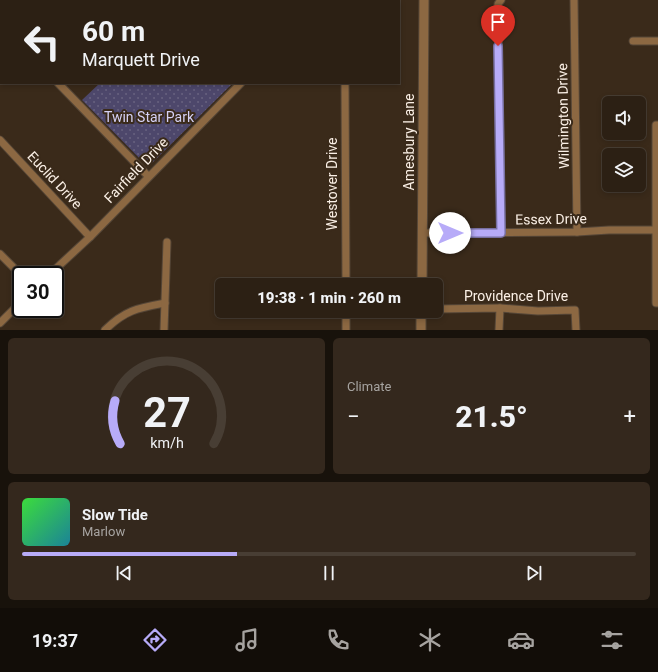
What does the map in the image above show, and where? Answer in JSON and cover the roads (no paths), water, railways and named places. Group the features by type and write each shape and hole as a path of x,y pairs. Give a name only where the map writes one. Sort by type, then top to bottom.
{"street":[{"name":"Amesbury Lane","path":"422,278 424,0"},
{"path":"501,0 498,4 501,233"},
{"name":"Wilmington Drive","path":"574,0 577,232"},
{"path":"633,41 658,41"},
{"path":"59,84 148,176"},
{"name":"Fairfield Drive","path":"59,266 90,237 148,176 240,84"},
{"name":"Westover Drive","path":"344,84 346,278"},
{"path":"657,125 657,303"},
{"name":"Euclid Drive","path":"0,140 90,237"},
{"name":"Essex Drive","path":"423,233 656,230"},
{"path":"164,330 167,242"},
{"path":"0,254 12,266"},
{"path":"105,330 118,317 135,308 165,303"},
{"path":"499,330 500,308"},
{"name":"Providence Drive","path":"443,309 500,308 575,310 576,330"},
{"path":"0,323 12,311"},
{"path":"346,318 346,330"},
{"path":"421,318 421,330"}],"park label":[{"name":"Twin Star Park","path":"149,117"}]}
